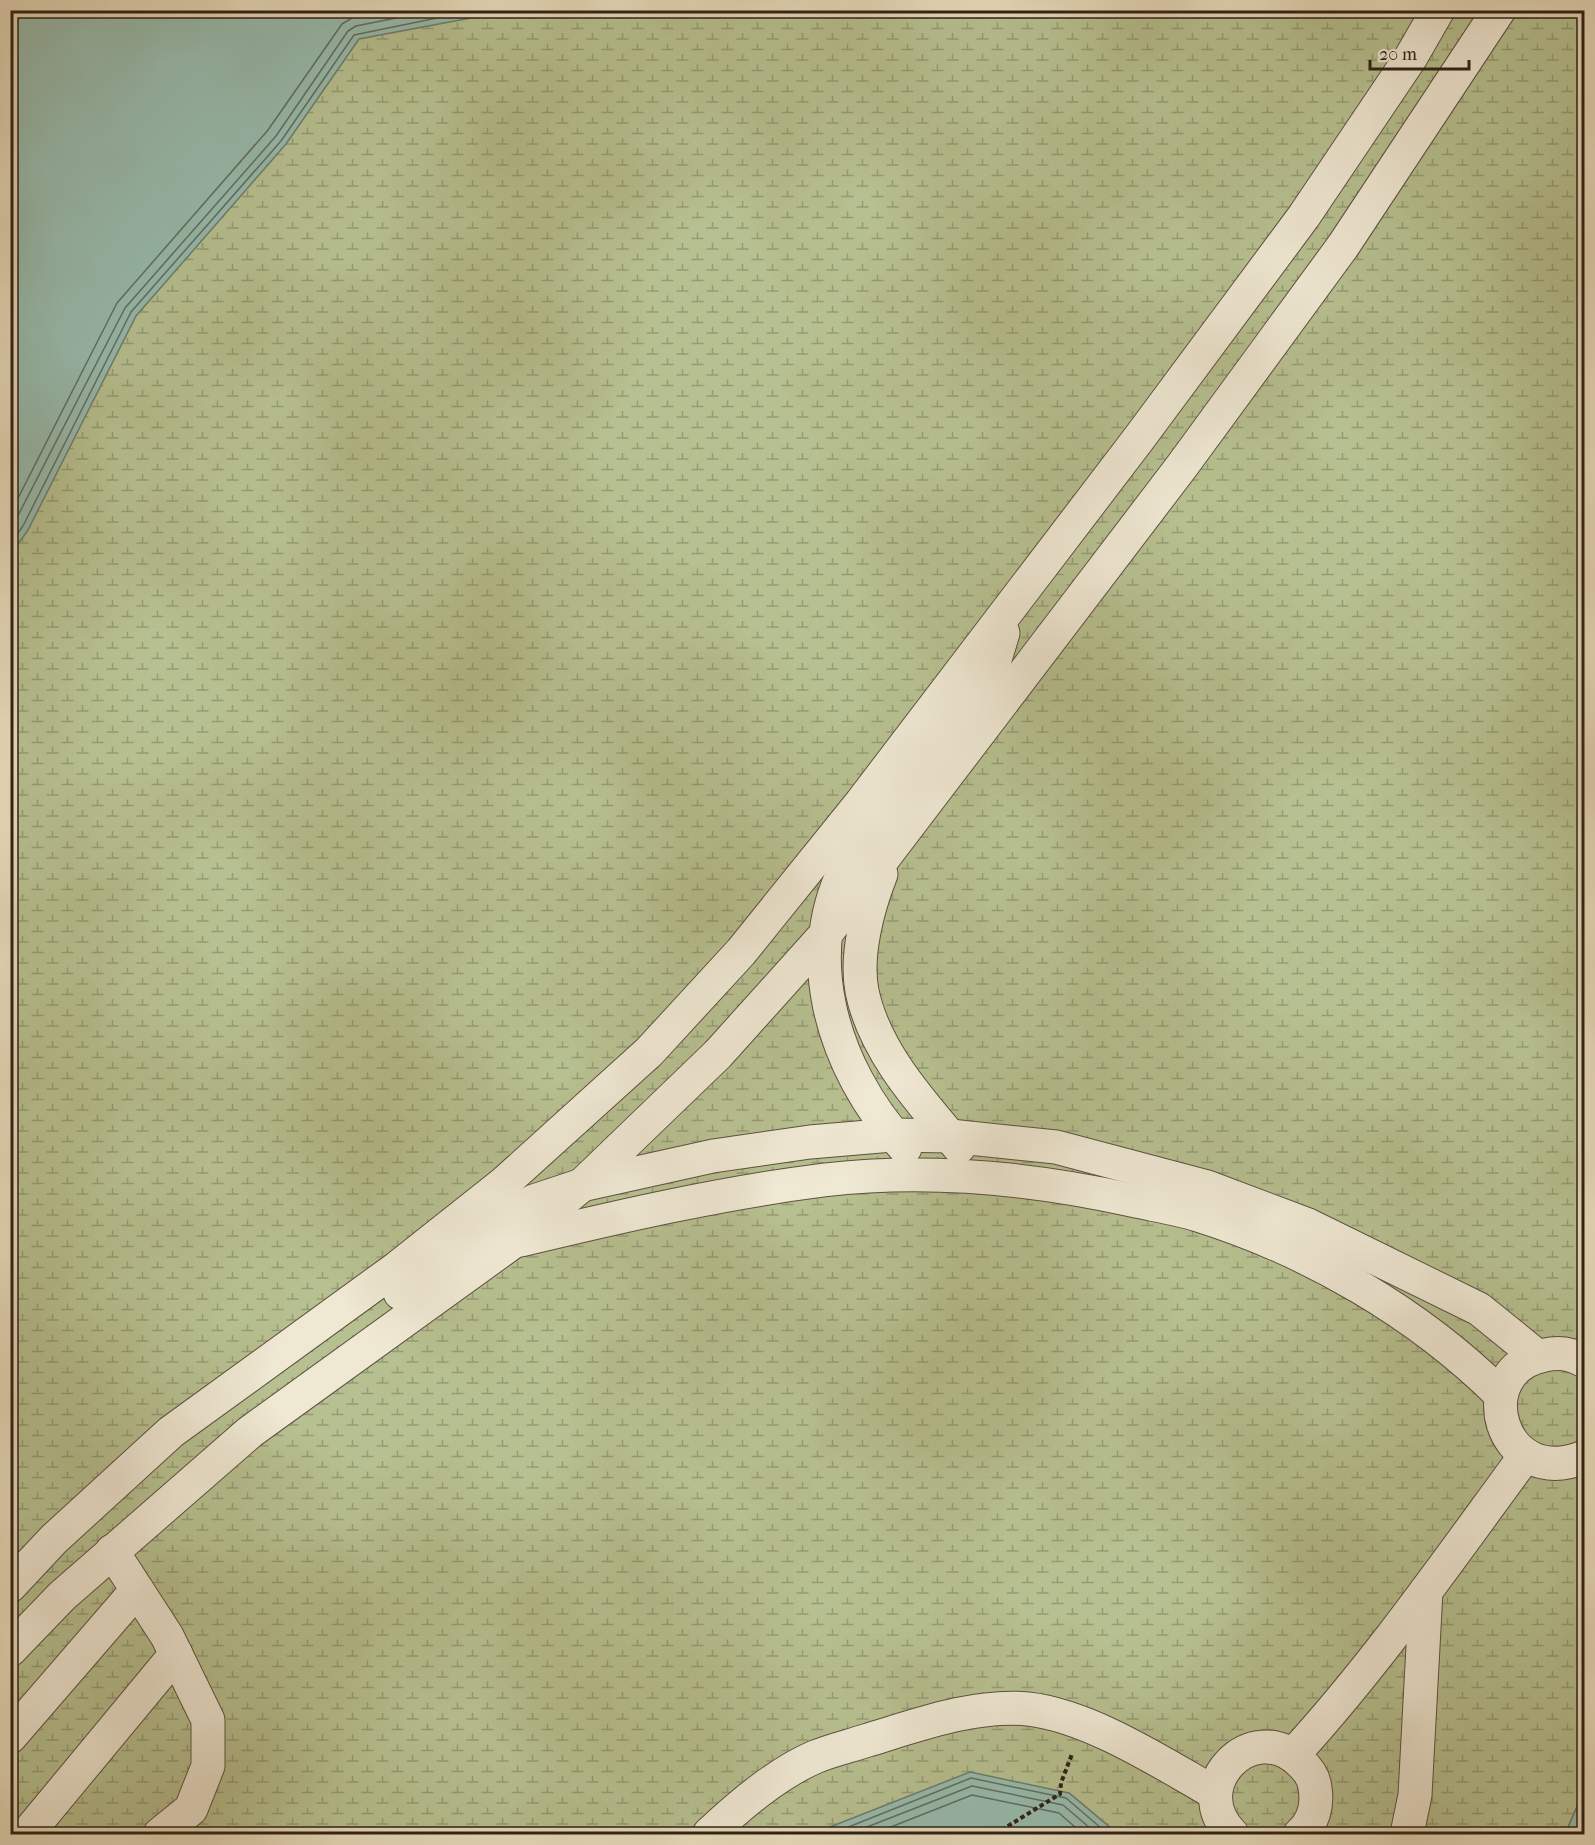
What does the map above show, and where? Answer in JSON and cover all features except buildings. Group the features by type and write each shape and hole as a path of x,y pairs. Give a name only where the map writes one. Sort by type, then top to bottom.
{"street":[{"path":"10,1586 54,1539 171,1432 397,1268 502,1184 649,1052 741,952 861,803 1304,216 1411,57 1438,10"},
{"path":"10,1650 62,1596 250,1432 513,1242 582,1185 718,1054 825,935 1182,466 1343,246 1499,10"},
{"path":"918,1175 913,1158 892,1135 846,1062 832,1025 826,986 825,935 832,900 856,849 979,689 993,666 1012,605"},
{"path":"893,843 874,892 862,938 862,990 877,1034 897,1068 966,1155 977,1177"},
{"path":"327,1318 352,1319 380,1309 502,1218 534,1201 582,1185 713,1156 810,1142 892,1135 950,1136 1056,1147 1207,1187 1308,1225 1479,1309 1538,1356"},
{"path":"513,1242 699,1198 826,1180 918,1175 977,1177 1075,1188 1197,1214 1287,1250 1358,1286 1418,1324 1466,1360 1501,1395"},
{"path":"1584,1361 1567,1354 1538,1356 1514,1371 1501,1395 1501,1424 1507,1437 1525,1456 1557,1465 1584,1457"},
{"path":"1293,1755 1325,1719 1426,1592 1525,1456"},
{"path":"112,1551 176,1654 208,1720 208,1766 191,1809 160,1834"},
{"path":"10,1737 137,1590"},
{"path":"1407,1834 1414,1795 1426,1592"},
{"path":"27,1834 176,1654"},
{"path":"709,1834 747,1799 814,1757 932,1720 984,1711 1029,1709 1083,1724 1132,1745 1215,1793"},
{"path":"1232,1834 1216,1811 1215,1793 1219,1777 1229,1762 1243,1752 1260,1748 1277,1748 1293,1755 1306,1767 1314,1782 1317,1800 1313,1818 1300,1834"}],"path":[{"path":"995,1834 1060,1794 1061,1783 1083,1724"}],"green space":[{"path":"11,11 1584,11 1584,1791 1565,1834 1118,1834 1069,1793 830,1827 822,1834 11,1834"}],"water":[{"path":"11,10 508,11 359,39 286,144 136,316 28,530 11,554"},
{"path":"970,1772 1069,1793 1118,1834 822,1834 830,1827"},
{"path":"1584,1791 1584,1834 1565,1834"}]}
